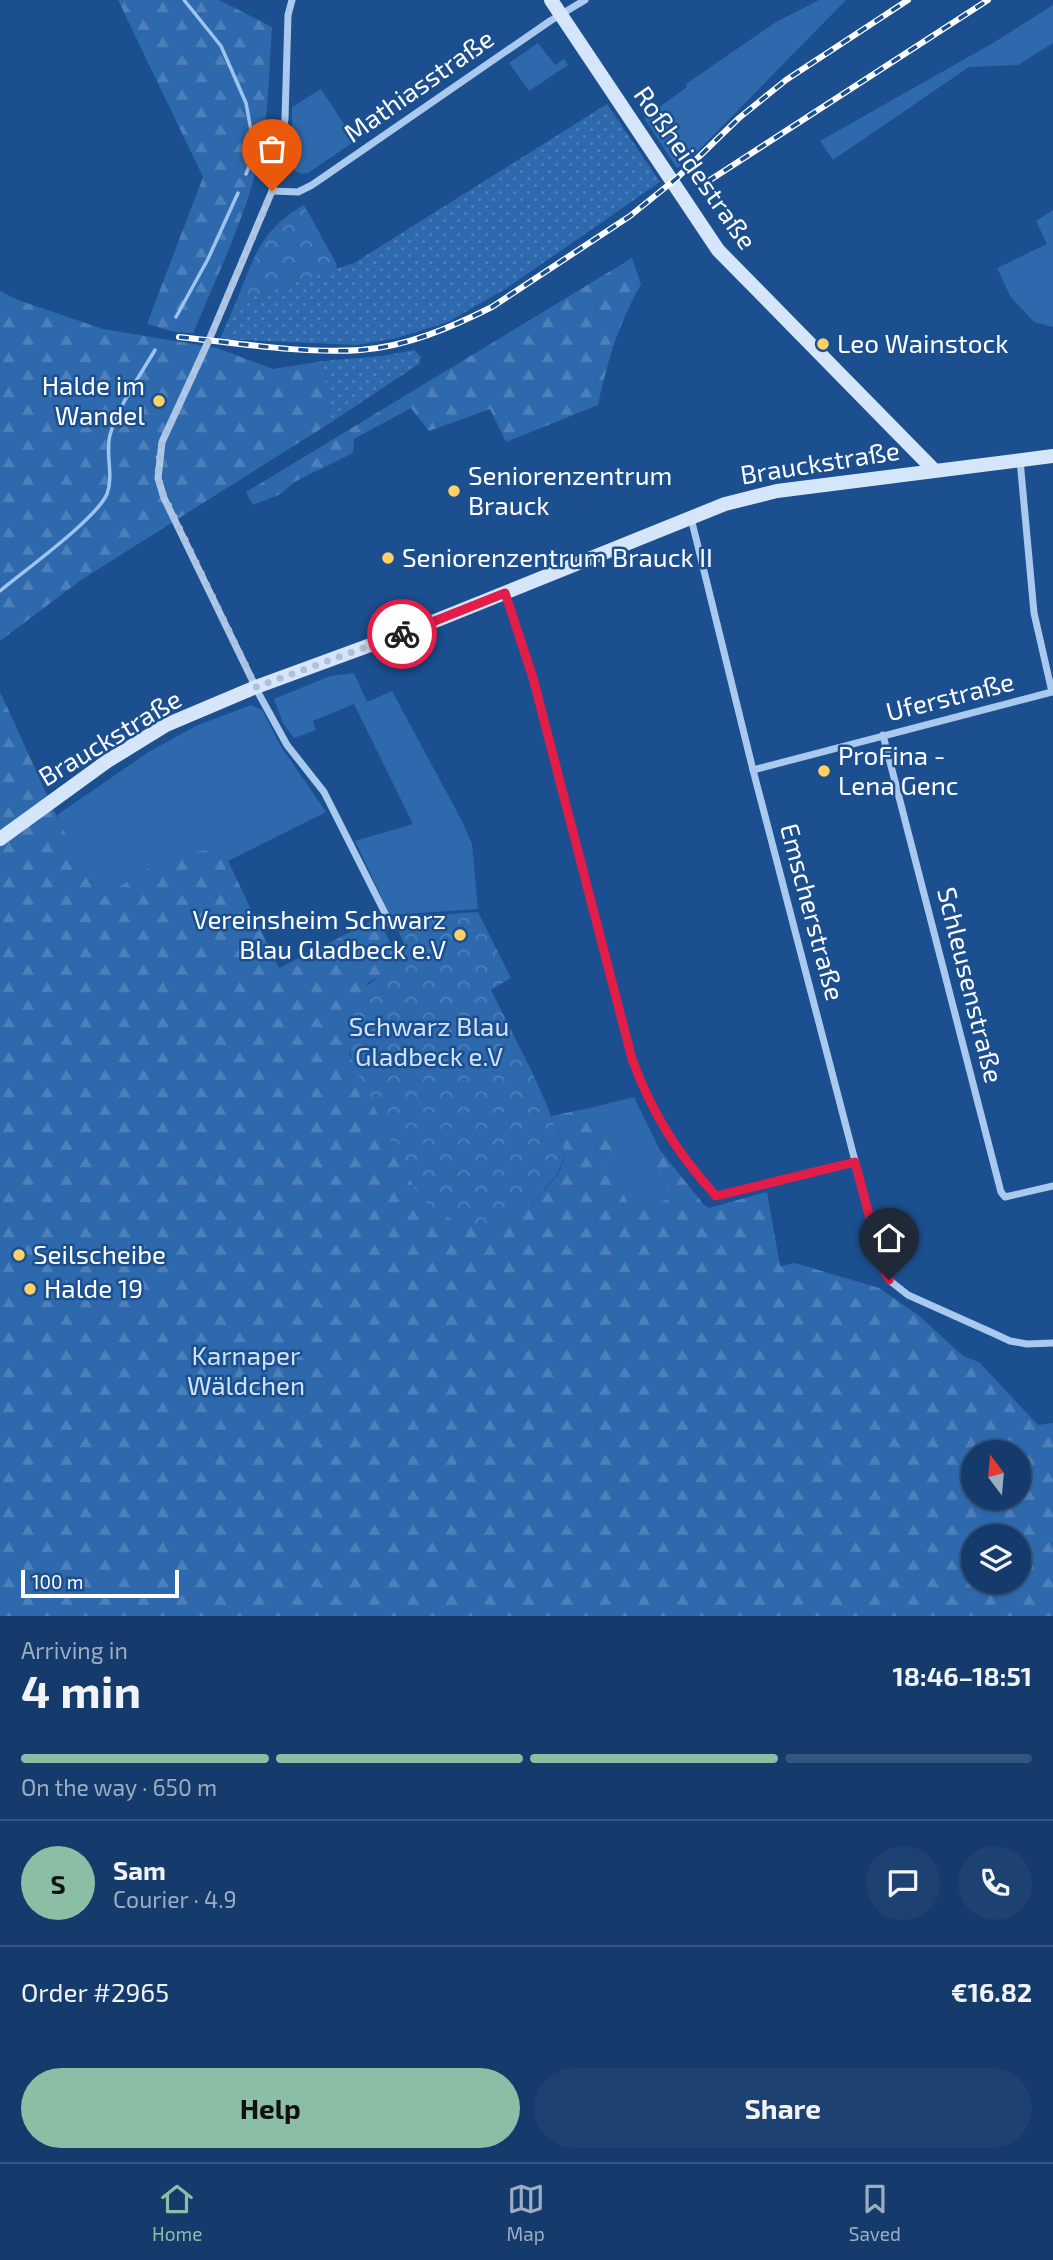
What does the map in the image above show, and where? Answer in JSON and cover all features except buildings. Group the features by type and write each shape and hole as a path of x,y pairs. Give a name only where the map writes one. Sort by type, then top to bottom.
{"main road":[{"name":"Roßheidestraße","path":"551,0 718,250 934,470"},
{"name":"Brauckstraße","path":"0,839 106,762 166,725 256,687 425,625 741,499 777,491 1053,456"}],"street":[{"path":"292,0 288,15 285,119 272,191 162,442 158,478 164,498 256,687 287,745 324,792 391,925"},
{"name":"Mathiasstraße","path":"272,191 298,192 312,186 560,14 585,0"},
{"name":"Uferstraße","path":"753,770 883,735 1052,695 1034,613 1020,460"},
{"name":"Emscherstraße","path":"691,518 753,770 883,1268 889,1280 919,1300 1010,1340 1027,1344 1053,1343"},
{"path":"505,593 533,678 632,1059 645,1095 665,1129 691,1167 716,1196 855,1162"},
{"name":"Schleusenstraße","path":"883,735 1001,1192 1005,1197 1053,1186"}],"green space":[{"path":"118,0 219,0 272,27 266,121 261,151 231,244 193,333 175,332 147,324 203,177"},
{"path":"819,0 846,0 700,149 677,168 644,118 687,87 686,84 776,22"},
{"path":"1053,5 1053,43 1018,65 969,67 833,160 820,141 993,43"},
{"path":"538,43 555,65 564,59 568,65 529,91 509,63"},
{"path":"321,89 355,141 308,173 300,173 292,165 292,107"},
{"path":"607,104 660,182 507,288 448,322 397,338 357,345 220,339 236,302 354,263"},
{"path":"304,205 336,263 337,270 236,302 260,246 277,225"},
{"path":"1053,210 1053,327 1034,322 1010,296 997,268 1047,244 1036,221"},
{"path":"632,258 641,284 615,343 598,405 506,442 490,409 429,431 411,408 354,439 353,453 294,482 281,494 253,505 246,492"},
{"path":"0,291 18,300 103,329 217,348 273,369 323,361 330,423 81,580 0,641"},
{"path":"414,350 421,357 419,364 330,423 323,361 382,356"},
{"path":"354,673 367,702 392,691 462,821 472,844 478,909 390,915 355,841 413,824 354,704 313,721 316,730 294,738 283,723 274,699 330,676"},
{"name":"Karnaper Wäldchen","path":"0,692 60,823 100,899 167,856 206,850 228,861 279,968 378,918 400,963 369,982 349,1015 349,1054 416,1190 432,1209 441,1215 531,1204 553,1181 564,1160 562,1144 551,1116 590,1108 620,1155 607,1161 634,1215 669,1198 651,1161 660,1150 709,1208 767,1192 780,1266 795,1263 879,1288 918,1315 963,1356 979,1362 1038,1425 1053,1423 1053,1616 0,1616"},
{"path":"251,705 262,710 282,748 326,812 228,861 206,850 167,856 100,899 68,842 57,815 150,751 198,725"},
{"name":"Schwarz Blau Gladbeck e.V","path":"478,912 511,978 491,990 535,1079 564,1152 563,1161 555,1177 529,1205 502,1220 477,1224 452,1221 441,1215 425,1202 415,1188 353,1064 347,1030 349,1016 362,992 400,963 396,954 406,949 393,918"},
{"path":"634,1097 660,1150 651,1161 669,1198 634,1215 607,1161 619,1155 590,1108"}],"waterway":[{"path":"184,0 221,46 246,103 255,152 246,174"},
{"path":"176,317 208,259 238,193"},
{"path":"0,591 75,530 100,505 109,487 109,442 113,425 155,350"}],"railway":[{"path":"179,337 293,349 361,350 412,340 476,315 630,216 677,178 739,118 786,80 908,0"},
{"path":"707,182 988,0"}],"way so far":[{"path":"272,191 209,340 162,442 158,466 160,488 256,687 402,634"}],"place":[{"name":"Leo Wainstock","path":"823,344"},
{"name":"Halde im Wandel","path":"159,401"},
{"name":"Seniorenzentrum Brauck","path":"454,491"},
{"name":"Seniorenzentrum Brauck II","path":"388,558"},
{"name":"ProFina - Lena Genc","path":"824,771"},
{"name":"Vereinsheim Schwarz Blau Gladbeck e.V","path":"460,935"},
{"name":"Seilscheibe","path":"19,1255"},
{"name":"Halde 19","path":"30,1289"}],"route":[{"path":"402,634 505,593 533,678 632,1059 645,1095 691,1167 716,1196 855,1162 883,1268 889,1280"}]}
